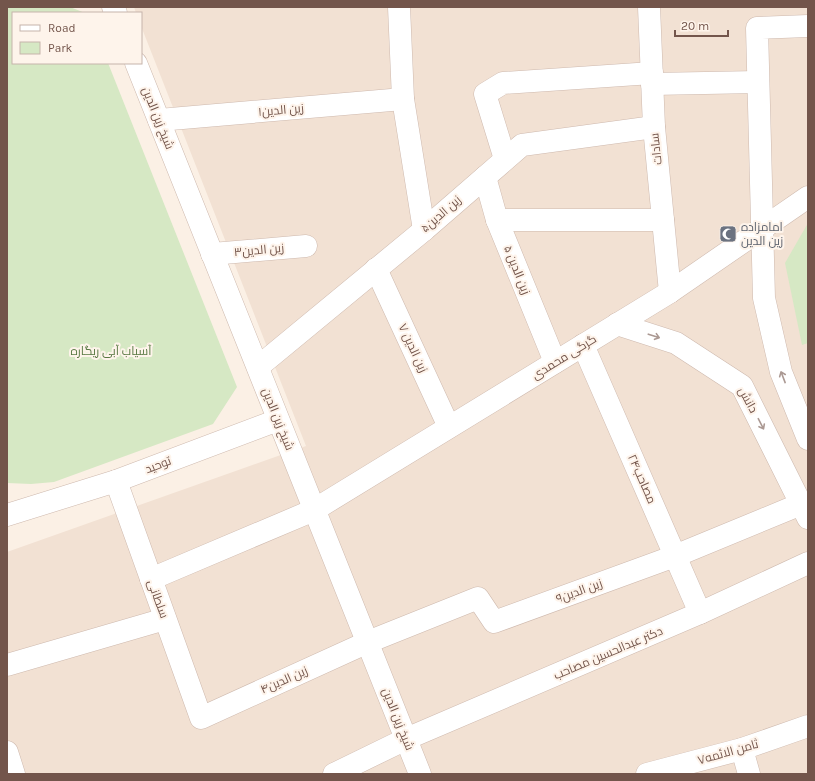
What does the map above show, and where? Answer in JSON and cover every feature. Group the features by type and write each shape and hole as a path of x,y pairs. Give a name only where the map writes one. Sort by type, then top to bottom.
{"street":[{"path":"399,7 403,99 424,230"},
{"name":"سادات","path":"649,7 654,127 670,292"},
{"path":"808,26 757,28 764,298 781,372 808,439"},
{"name":"شیخ زین الدین","path":"136,64 420,774"},
{"path":"505,159 485,94 503,83 652,79 758,82"},
{"name":"زین الدین۱","path":"159,120 403,99"},
{"name":"زین الدین۵","path":"258,367 424,230 522,144 654,127"},
{"name":"زین الدین ۵","path":"485,177 497,220 555,362"},
{"name":"گرگی محمدی","path":"151,578 314,510 670,292 808,197"},
{"path":"497,220 663,220"},
{"name":"زین الدین۳","path":"212,254 306,246"},
{"name":"زین الدین ۷","path":"376,269 449,427"},
{"name":"دانش","path":"617,324 676,343 742,386 804,511"},
{"name":"مصاحب۲۴","path":"583,345 700,614"},
{"name":"توحید","path":"7,515 116,481 278,420"},
{"name":"سلطانی","path":"116,481 201,718"},
{"name":"توحید","path":"7,506 36,506"},
{"name":"زین الدین۹","path":"368,642 478,598 494,622 804,511"},
{"name":"دکتر عبدالحسین مصاحب","path":"334,774 406,739 700,614 808,563"},
{"path":"7,665 165,619"},
{"name":"زین الدین۴","path":"201,718 368,642"},
{"name":"ثامن الا‌ئمه۷","path":"647,774 742,749 808,726"},
{"path":"742,749 749,774"},
{"path":"7,752 14,774"}],"shaded area":[{"path":"134,7 808,7 808,774 7,774 7,552 306,446 142,29 142,12 136,12"}],"green space":[{"name":"آسیاب آبی ریگاره","path":"7,7 70,7 82,12 12,12 12,64 108,64 237,387 213,424 54,482 31,484 7,483"},
{"path":"808,223 808,343 802,345 785,263"}],"place":[{"name":"امامزاده زین الدین","path":"728,234"}]}
